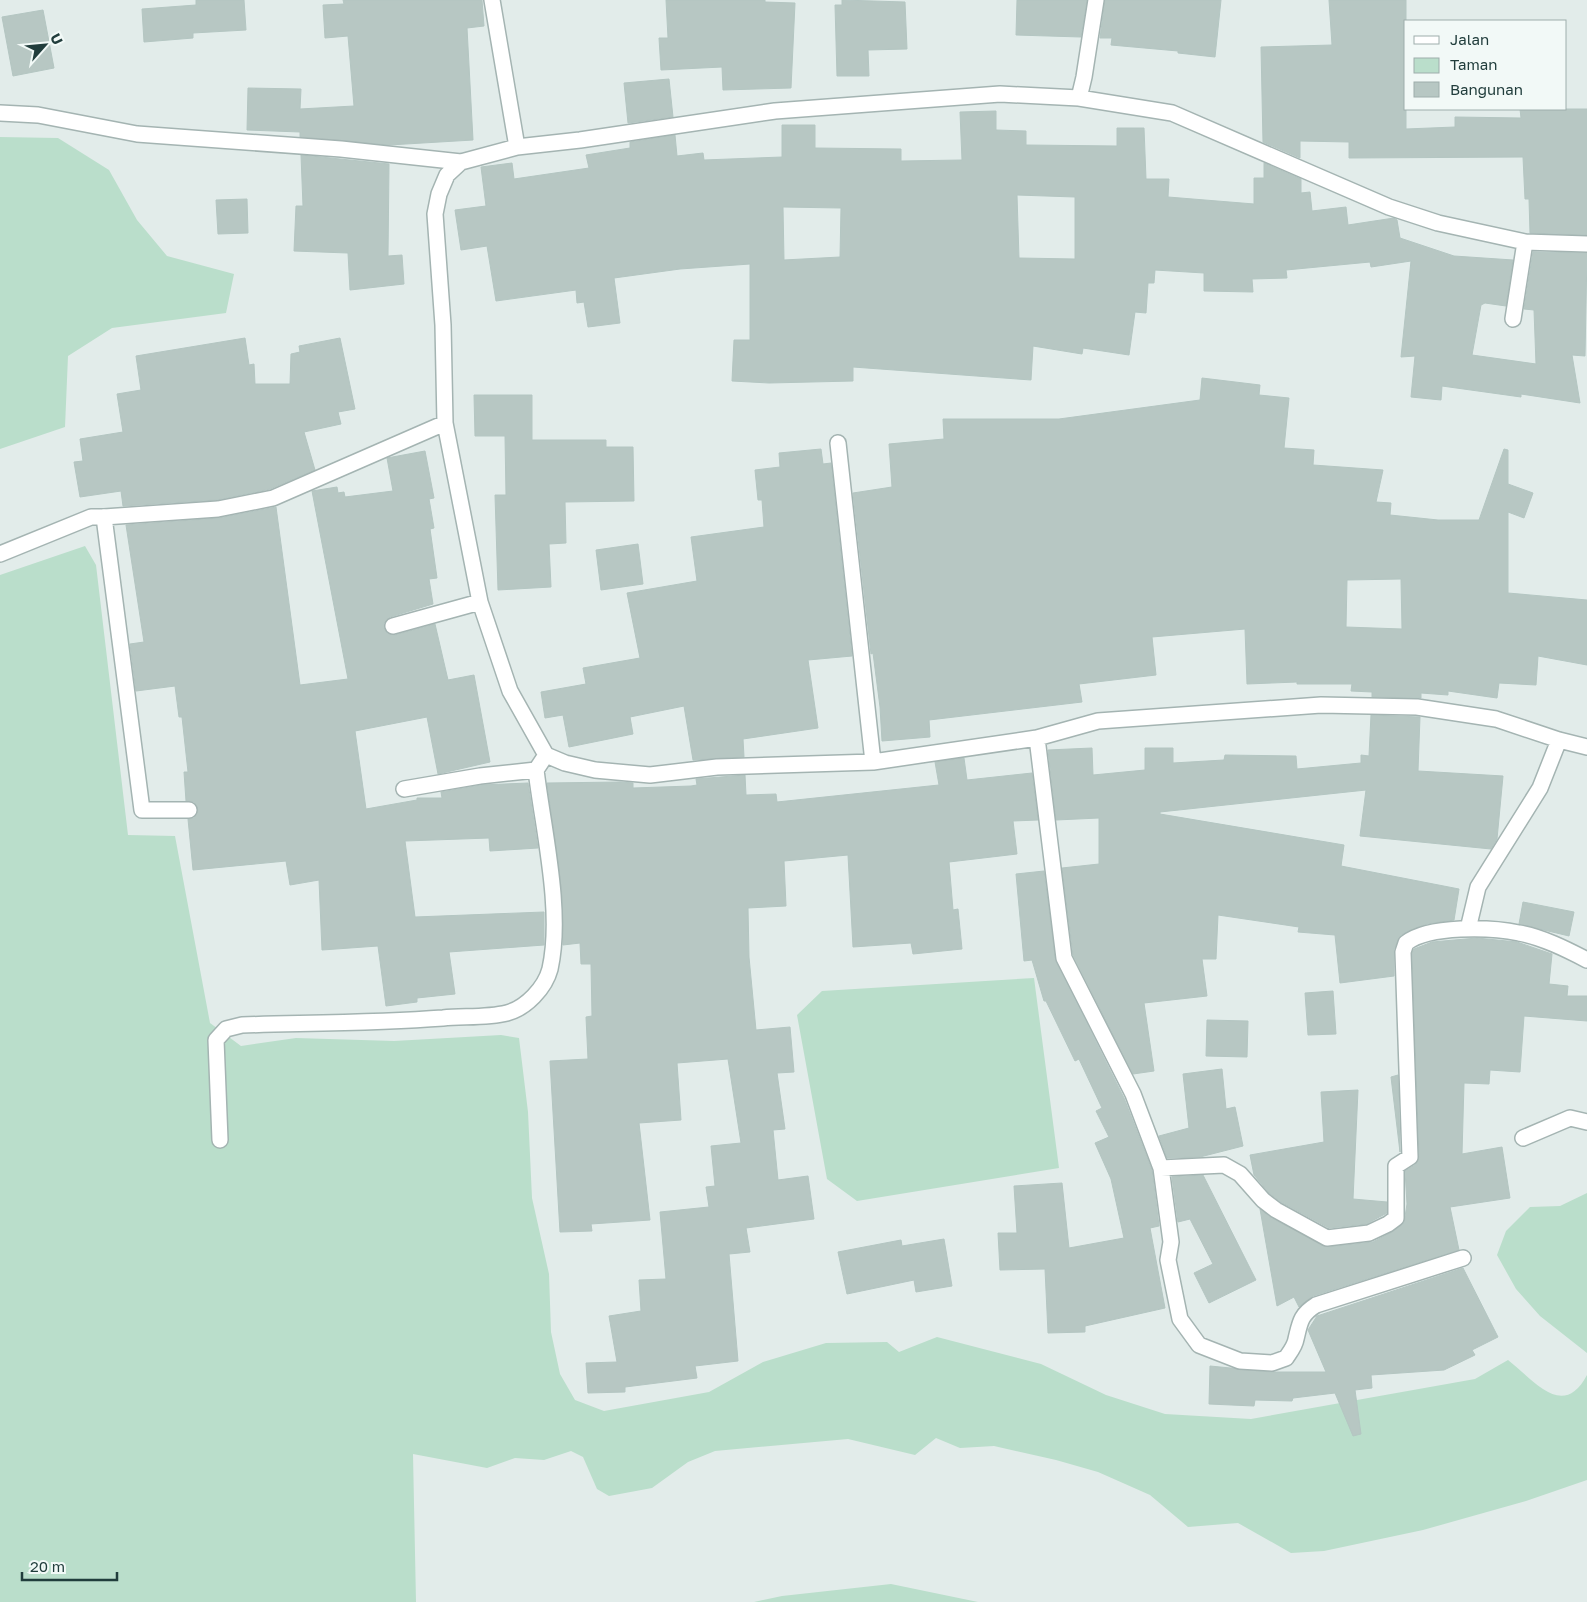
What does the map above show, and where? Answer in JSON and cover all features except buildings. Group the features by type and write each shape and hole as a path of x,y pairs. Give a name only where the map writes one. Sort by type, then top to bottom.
{"street":[{"path":"492,0 517,147"},
{"path":"1079,98 1096,0"},
{"path":"0,113 38,115 137,134 341,149 461,162 517,147 822,106 1000,94 1079,98 1172,113 1389,207 1438,223 1525,242 1587,244"},
{"path":"461,162 448,175 439,194 435,214 443,325 445,423 480,602 510,691 546,755 564,764 595,770 650,775 717,767 873,762 1037,738 1098,721 1321,705 1417,707 1496,718 1559,740 1587,747"},
{"path":"1513,319 1525,242"},
{"path":"0,554 91,517 218,509 273,498 445,423"},
{"path":"838,443 873,762"},
{"path":"104,516 142,810 189,810"},
{"path":"393,626 480,602"},
{"path":"1037,738 1064,958 1133,1094 1161,1168 1171,1242 1168,1260 1180,1319 1199,1345 1240,1361 1272,1363 1286,1358 1296,1342 1300,1320 1306,1311 1316,1305 1462,1258"},
{"path":"1468,929 1478,887 1540,788 1559,740"},
{"path":"220,1140 216,1040 226,1029 242,1025 414,1020 506,1013 524,1006 536,993 549,971 554,943 551,874 536,770 546,755"},
{"path":"404,789 480,776 536,770"},
{"path":"1161,1168 1224,1165 1240,1174 1263,1200 1276,1210 1328,1238 1369,1233 1392,1222 1396,1218 1396,1166 1410,1157 1403,952 1406,943 1416,936 1468,929 1520,933 1568,950 1587,960"},
{"path":"1523,1138 1570,1118 1587,1122"}],"green space":[{"path":"0,137 58,138 109,170 137,220 167,256 234,274 226,313 112,328 68,356 65,427 0,449"},
{"path":"85,546 96,565 128,835 175,836 210,1023 241,1046 296,1038 394,1041 501,1035 519,1038 528,1112 532,1198 549,1274 551,1332 560,1374 575,1400 604,1411 709,1392 763,1362 826,1343 887,1342 899,1352 937,1337 1041,1364 1106,1395 1165,1414 1251,1419 1475,1379 1508,1360 1539,1386 1559,1396 1568,1395 1578,1388 1587,1375 1587,1480 1526,1501 1423,1530 1324,1551 1291,1553 1238,1523 1188,1527 1150,1495 1098,1472 994,1446 960,1448 936,1438 915,1455 848,1439 715,1451 688,1462 652,1488 609,1496 597,1489 583,1457 571,1451 544,1460 515,1458 487,1468 413,1454 416,1602 0,1602 0,575"},
{"path":"1034,978 1059,1168 857,1201 827,1179 797,1015 822,991"},
{"path":"1587,1193 1587,1353 1540,1316 1516,1289 1497,1255 1506,1231 1530,1207 1560,1206"},
{"path":"891,1584 978,1602 754,1602 782,1596"}]}
